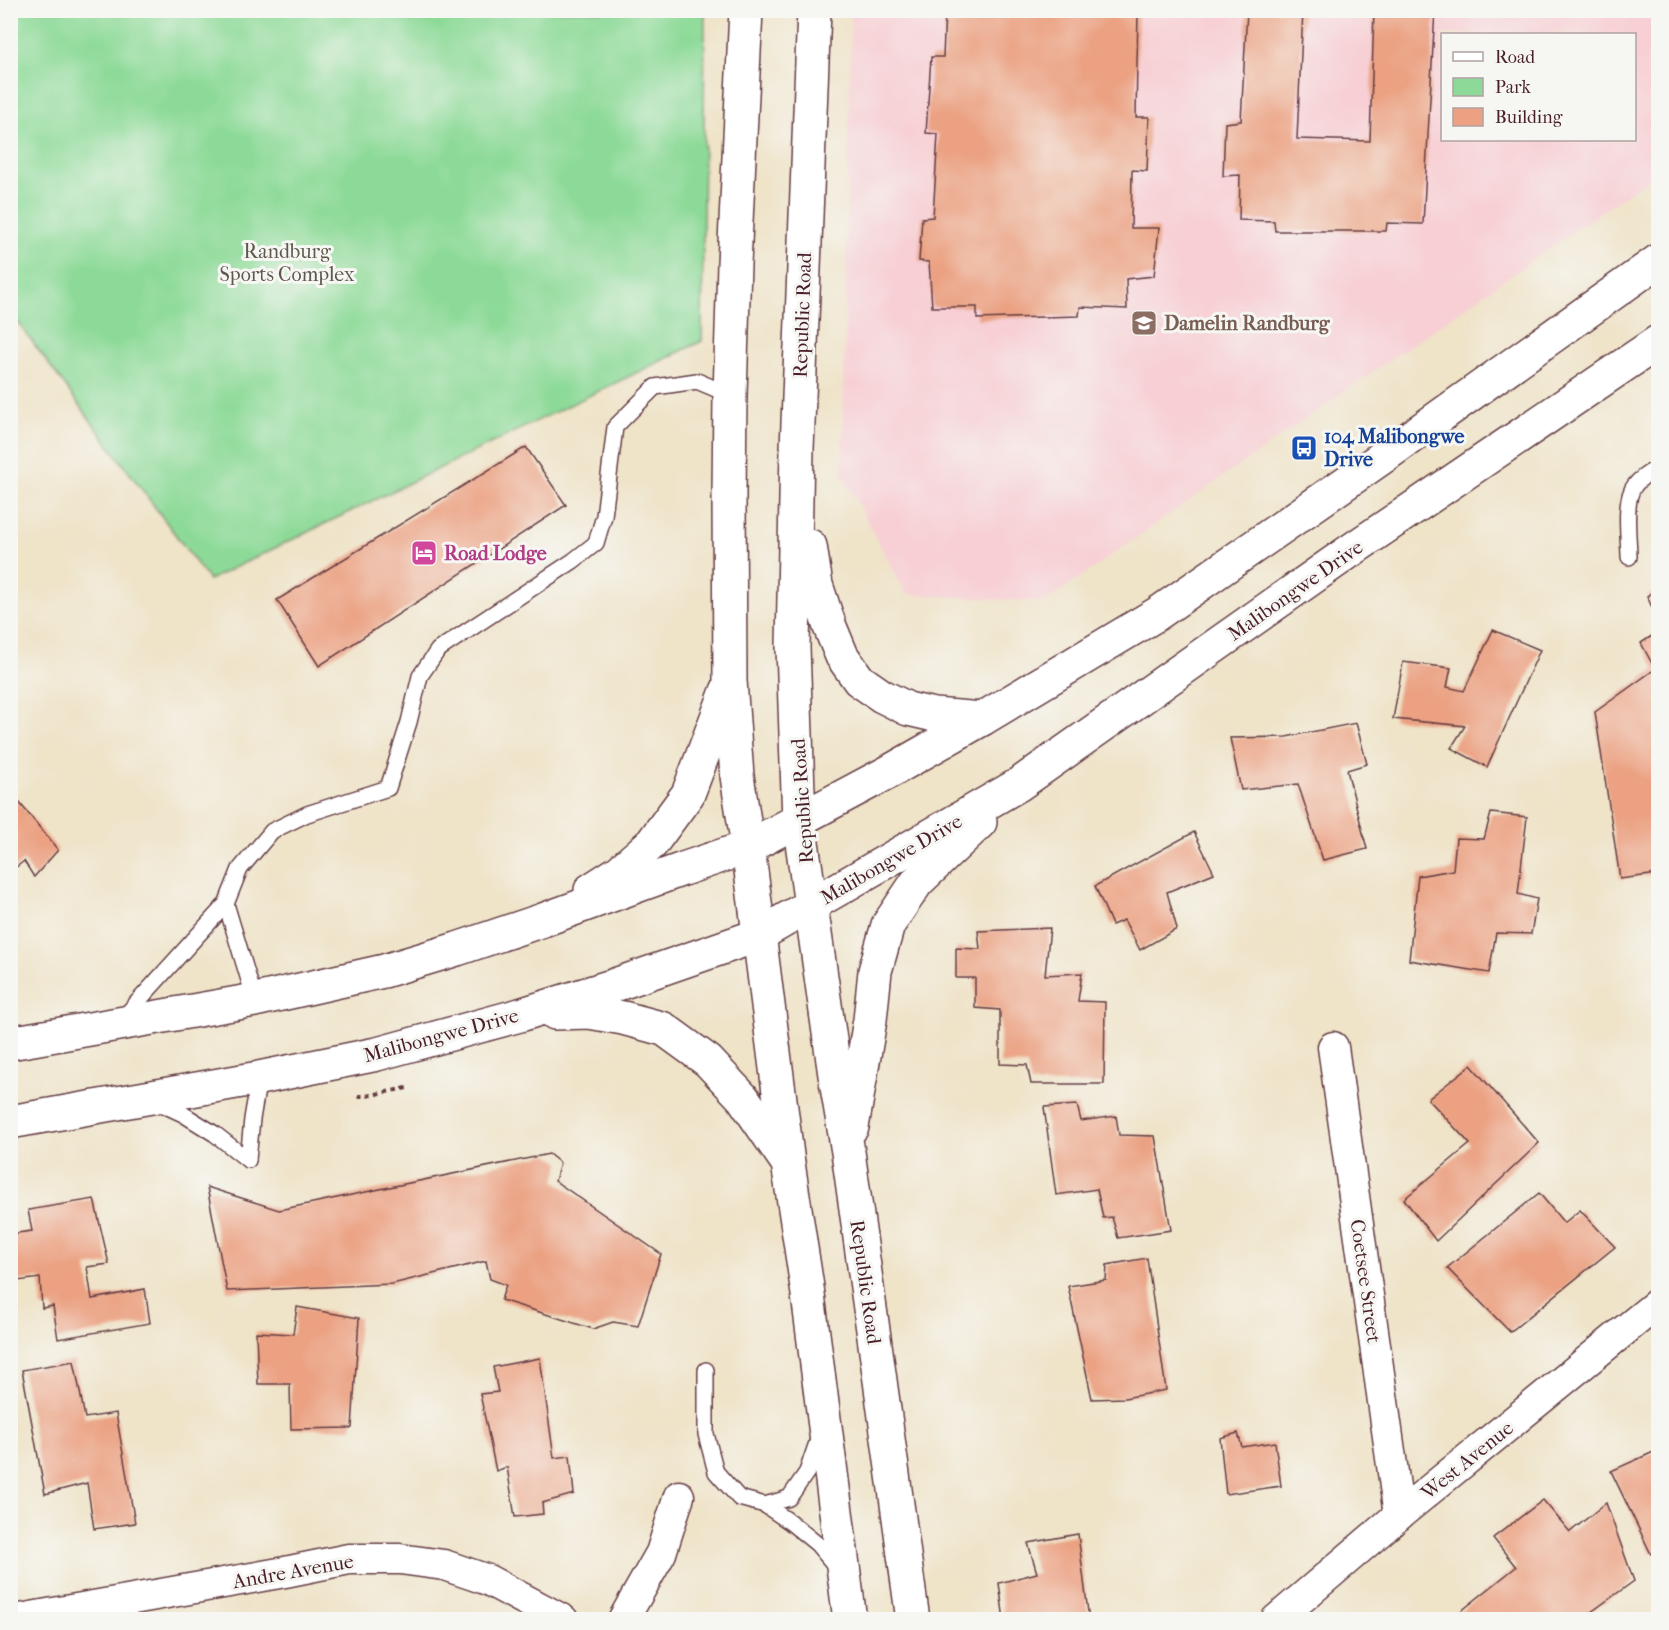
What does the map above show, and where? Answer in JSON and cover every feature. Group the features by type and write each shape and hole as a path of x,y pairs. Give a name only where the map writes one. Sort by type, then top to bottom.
{"main road":[{"path":"746,10 730,394 730,681 737,776 850,1620"},
{"name":"Republic Road","path":"814,10 797,449 794,647 800,821 913,1620"},
{"path":"10,1043 255,1000 384,971 543,920 683,868 748,847 800,821 982,719 1157,614 1659,261"},
{"name":"Malibongwe Drive","path":"10,1122 259,1078 377,1054 520,1015 759,935 1018,785 1350,551 1659,342"},
{"path":"797,449 816,585 842,656 859,680 882,696 908,709 934,715 982,719"},
{"path":"543,920 619,872 652,843 688,794 730,681"},
{"path":"848,1152 870,1020 875,971 888,925 917,882 1018,785"},
{"path":"520,1015 589,1012 663,1029 708,1061 743,1098 788,1163"}],"street":[{"name":"Coetsee Street","path":"1333,1047 1399,1515"},
{"name":"West Avenue","path":"1276,1620 1399,1515 1659,1302"},
{"path":"622,1620 661,1553 679,1496"},
{"name":"Andre Avenue","path":"15,1620 349,1559 390,1559 444,1565 488,1580 563,1620"}],"lane":[{"path":"117,1024 226,904 240,869 272,831 307,814 388,788 410,722 420,676 438,650 573,561 596,543 604,516 615,427 655,387 697,381 730,394"},
{"path":"1629,557 1629,500 1633,486 1646,474 1659,468"},
{"path":"226,904 255,1000"},
{"path":"148,1098 183,1114 215,1134 248,1160 259,1078"},
{"path":"706,1370 706,1434 716,1472 739,1498 765,1505 817,1544 845,1578"},
{"path":"765,1505 789,1498 807,1472 824,1424"}],"shaded area":[{"name":"Damelin Randburg","path":"851,11 1658,11 1658,172 1045,602 906,594 842,474"}],"green space":[{"name":"Randburg Sports Complex","path":"11,10 705,11 702,341 209,580 11,313"}],"building":[{"path":"945,10 1138,10 1136,117 1149,117 1147,171 1132,170 1131,228 1159,228 1154,276 1126,279 1127,309 1080,307 1079,316 977,319 977,307 932,307 929,262 919,261 922,218 933,217 938,134 926,133 931,57 943,57"},
{"path":"1247,10 1303,10 1297,139 1370,141 1374,10 1435,10 1423,224 1387,223 1386,231 1275,231 1274,221 1239,220 1240,175 1223,176 1225,123 1241,121"},
{"name":"Road Lodge","path":"526,447 566,505 319,666 277,600"},
{"path":"1658,588 1658,621 1647,596"},
{"path":"1493,630 1540,650 1487,767 1451,748 1465,726 1393,719 1403,662 1451,668 1447,687 1464,691"},
{"path":"1658,632 1658,874 1620,879 1595,712 1655,669 1641,643"},
{"path":"1356,723 1367,764 1347,770 1367,849 1323,860 1298,784 1241,790 1230,738 1286,737"},
{"path":"10,791 58,850 34,877 24,861 10,872"},
{"path":"1491,813 1527,817 1518,894 1537,899 1531,934 1496,933 1489,973 1409,960 1418,876 1453,870 1456,838 1484,839"},
{"path":"1194,832 1214,873 1167,892 1177,929 1140,950 1124,920 1112,925 1095,886"},
{"path":"1050,928 1045,975 1082,973 1078,1001 1105,1002 1104,1084 1031,1084 1027,1065 1000,1064 1000,1010 975,1008 975,978 956,978 956,948 980,949 978,931"},
{"path":"1471,1065 1539,1143 1436,1241 1404,1199 1470,1144 1428,1099"},
{"path":"1077,1105 1081,1121 1116,1116 1119,1135 1155,1136 1171,1230 1118,1238 1112,1217 1103,1218 1097,1189 1056,1195 1044,1107"},
{"path":"549,1154 560,1163 555,1181 661,1254 638,1326 613,1322 593,1329 501,1300 506,1285 490,1279 486,1261 392,1284 227,1291 207,1187 279,1210"},
{"path":"1539,1193 1564,1223 1580,1210 1615,1247 1510,1332 1447,1268"},
{"path":"94,1199 109,1264 87,1267 92,1299 145,1289 150,1323 58,1339 53,1306 42,1308 40,1278 10,1282 10,1234 32,1231 28,1210"},
{"path":"1147,1258 1166,1390 1125,1398 1092,1399 1068,1286 1106,1280 1107,1265"},
{"path":"297,1307 359,1318 352,1428 291,1429 290,1384 258,1384 256,1332 293,1334"},
{"path":"540,1358 554,1458 570,1456 574,1494 542,1503 543,1514 515,1517 507,1467 496,1471 480,1394 498,1392 493,1367"},
{"path":"74,1361 85,1418 116,1413 135,1523 94,1529 87,1483 45,1494 22,1370"},
{"path":"1238,1433 1242,1447 1275,1442 1281,1486 1226,1494 1220,1438"},
{"path":"1658,1450 1658,1551 1651,1554 1611,1471"},
{"path":"1543,1500 1570,1532 1606,1503 1634,1581 1580,1620 1450,1620 1516,1567 1493,1538"},
{"path":"1078,1534 1089,1620 1004,1620 999,1583 1037,1573 1028,1543"}],"place":[{"name":"Damelin Randburg","path":"1144,323"},
{"name":"104 Malibongwe Drive","path":"1304,448"},
{"name":"Road Lodge","path":"424,553"}]}
